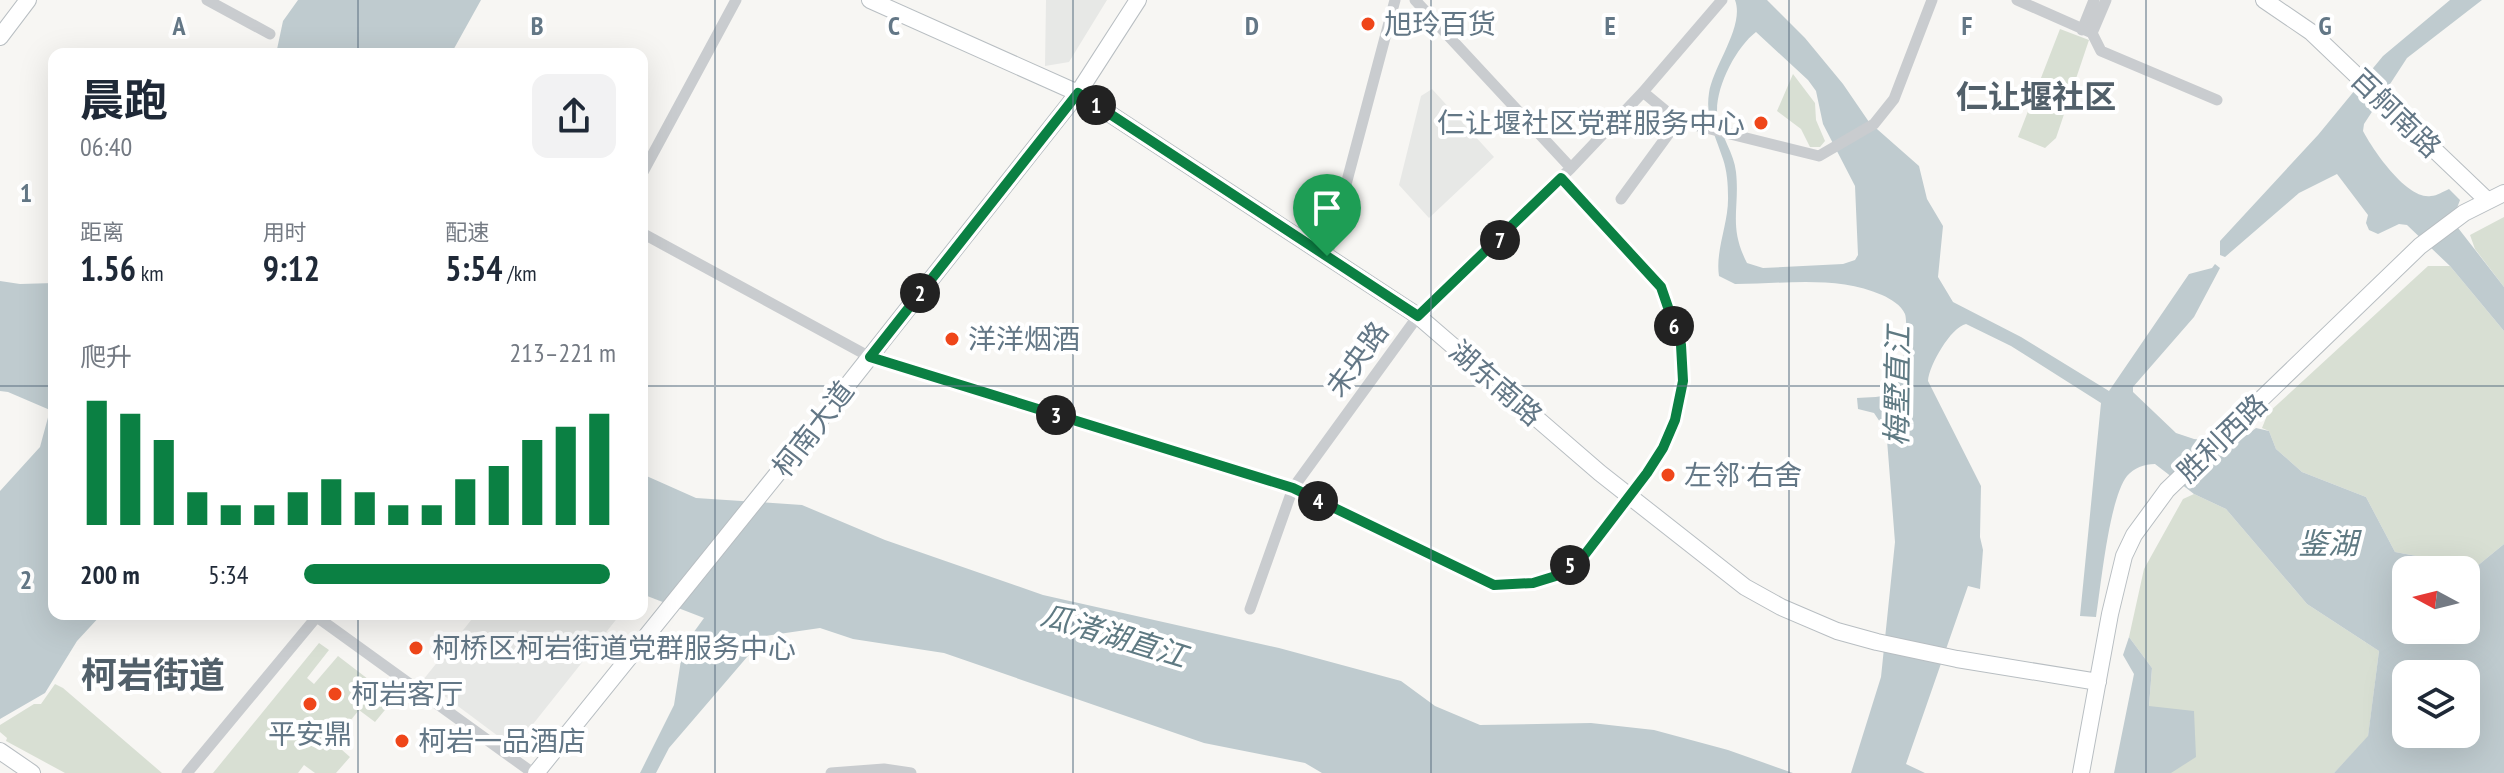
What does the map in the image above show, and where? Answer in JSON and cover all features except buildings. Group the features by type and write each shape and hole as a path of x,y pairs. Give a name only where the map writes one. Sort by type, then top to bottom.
{"street":[{"path":"0,37 28,0"},
{"path":"207,0 270,34"},
{"path":"648,163 736,0"},
{"name":"湖东南路","path":"870,0 1078,93 1418,316 1630,496 1745,587 1781,607 1837,631 1877,642 1957,659 2098,682"},
{"name":"柯南大道","path":"535,773 794,453 1078,93 1138,0"},
{"path":"1327,256 1395,0"},
{"path":"1415,0 1571,168"},
{"name":"未央路","path":"1250,609 1293,488 1418,316 1571,168 1643,92 1722,0"},
{"path":"1643,92 1678,121 1819,156 1874,124 1894,99 1932,0"},
{"path":"2017,0 2087,31 2101,51 2217,100"},
{"path":"2087,31 2094,0"},
{"path":"2087,31 2106,0"},
{"name":"百舸南路","path":"2264,0 2311,32 2488,201"},
{"path":"1621,199 1678,121"},
{"path":"648,236 870,357 1293,488 1494,585 1533,583 1559,575 1586,553 1630,496 1663,448 1675,420 1683,381 1681,345 1661,287 1561,178"},
{"name":"胜利西路","path":"2081,773 2110,614 2124,556 2134,535 2167,490 2420,246 2464,213 2504,193"},
{"path":"187,773 315,620"},
{"path":"324,620 535,773"},
{"path":"0,751 32,773"},
{"path":"831,773 884,769 911,773"}],"shaded area":[{"path":"1046,0 1107,0 1069,62 1045,66"},
{"path":"2060,29 2089,40 2056,138 2045,148 2018,137"},
{"path":"1793,74 1815,103 1816,120 1825,141 1820,147 1810,147 1801,129 1777,111"},
{"path":"1432,89 1494,157 1429,218 1399,185 1421,96"},
{"path":"2504,217 2504,287 2475,249 2470,235"},
{"path":"2428,266 2450,266 2504,331 2504,544 2480,564 2480,556 2417,556 2395,552 2366,497 2302,472 2276,449 2269,431 2262,428 2268,413"},
{"path":"2194,494 2226,509 2307,604 2379,651 2368,737 2334,773 2171,773 2149,706 2152,668 2129,637 2144,569 2183,499"},
{"path":"471,620 616,620 514,748 423,680"},
{"path":"319,643 329,650 307,678 314,684 338,656 394,699 375,722 359,710 333,742 350,757 336,773 315,773 304,765 298,773 213,773"},
{"path":"55,684 162,773 65,773 6,741 7,738 0,732 0,725 34,704 41,704"}],"water":[{"path":"298,0 481,0 454,48 277,48 283,21"},
{"path":"1735,0 1767,0 1805,38 1869,122 1919,166 1927,199 1943,226 1938,277 1953,302 2021,337 2109,391 2189,274 2212,268 2215,264 2220,268 2194,317 2133,387 2133,392 2176,433 2194,439 2236,443 2256,428 2269,431 2276,449 2302,472 2366,497 2395,552 2417,556 2392,556 2392,644 2480,644 2480,564 2504,544 2504,773 2334,773 2368,736 2379,651 2307,604 2226,509 2194,494 2155,464 2133,471 2121,487 2111,523 2096,617 2080,616 2101,403 2011,346 1966,324 1954,332 1942,348 1928,381 1981,486 1980,537 1983,550 1980,589 1968,586 1906,764 1925,773 1851,773 1881,677 1895,542 1884,428 1874,413 1858,409 1857,398 1893,392 1904,355 1906,320 1905,314 1895,303 1865,289 1810,282 1735,284 1719,276 1728,187 1708,102 1712,82 1736,22","holes":["1756,32 1816,91 1823,124 1855,186 1858,255 1855,260 1843,264 1763,268 1747,263 1741,250 1736,228 1735,165 1718,120 1718,97 1733,60"]},
{"path":"2450,0 2482,0 2407,58 2364,124 2363,131 2392,172 2412,190 2431,196 2449,189 2460,200 2457,208 2448,215 2504,287 2504,331 2450,266 2407,225 2399,224 2378,234 2369,230 2366,223 2368,215 2337,174 2299,193 2225,257 2220,255 2220,241 2318,135 2383,56"},
{"path":"0,281 48,283 48,409 0,391"},
{"path":"48,417 48,620 96,620 77,641 45,693 0,719 0,491 40,447"},
{"name":"瓜渚湖直江","path":"648,477 696,498 802,505 885,540 1043,595 1279,648 1401,681 1435,706 1480,725 1591,723 1654,730 1728,750 1793,773 1322,773 1305,763 1204,743 944,653 853,639 820,628 765,636 669,748 656,773 640,773 674,705 683,647 704,618 648,596"},
{"path":"2129,637 2152,668 2149,706 2194,711 2196,757 2171,773 2114,773 2134,674 2123,655"}],"place":[{"name":"旭玲百货","path":"1368,24"},
{"name":"仁让堰社区党群服务中心","path":"1761,123"},
{"name":"洋洋烟酒","path":"952,339"},
{"name":"左邻˙右舍","path":"1668,475"},
{"name":"柯桥区柯岩街道党群服务中心","path":"416,648"},
{"name":"柯岩客厅","path":"335,694"},
{"name":"平安鼎","path":"310,704"},
{"name":"柯岩一品酒店","path":"402,741"}],"district":[{"name":"仁让堰社区","path":"2036,97"},
{"name":"柯岩街道","path":"153,675"}],"route":[{"path":"1078,93 1327,256 1418,316 1561,178 1661,287 1681,345 1683,381 1675,420 1663,448 1647,473 1586,553 1559,575 1533,583 1494,585 1293,488 870,357 1078,93"}],"water label":[{"name":"梅墅直江","path":"1898,386"},
{"name":"鉴湖","path":"2328,544"}]}
